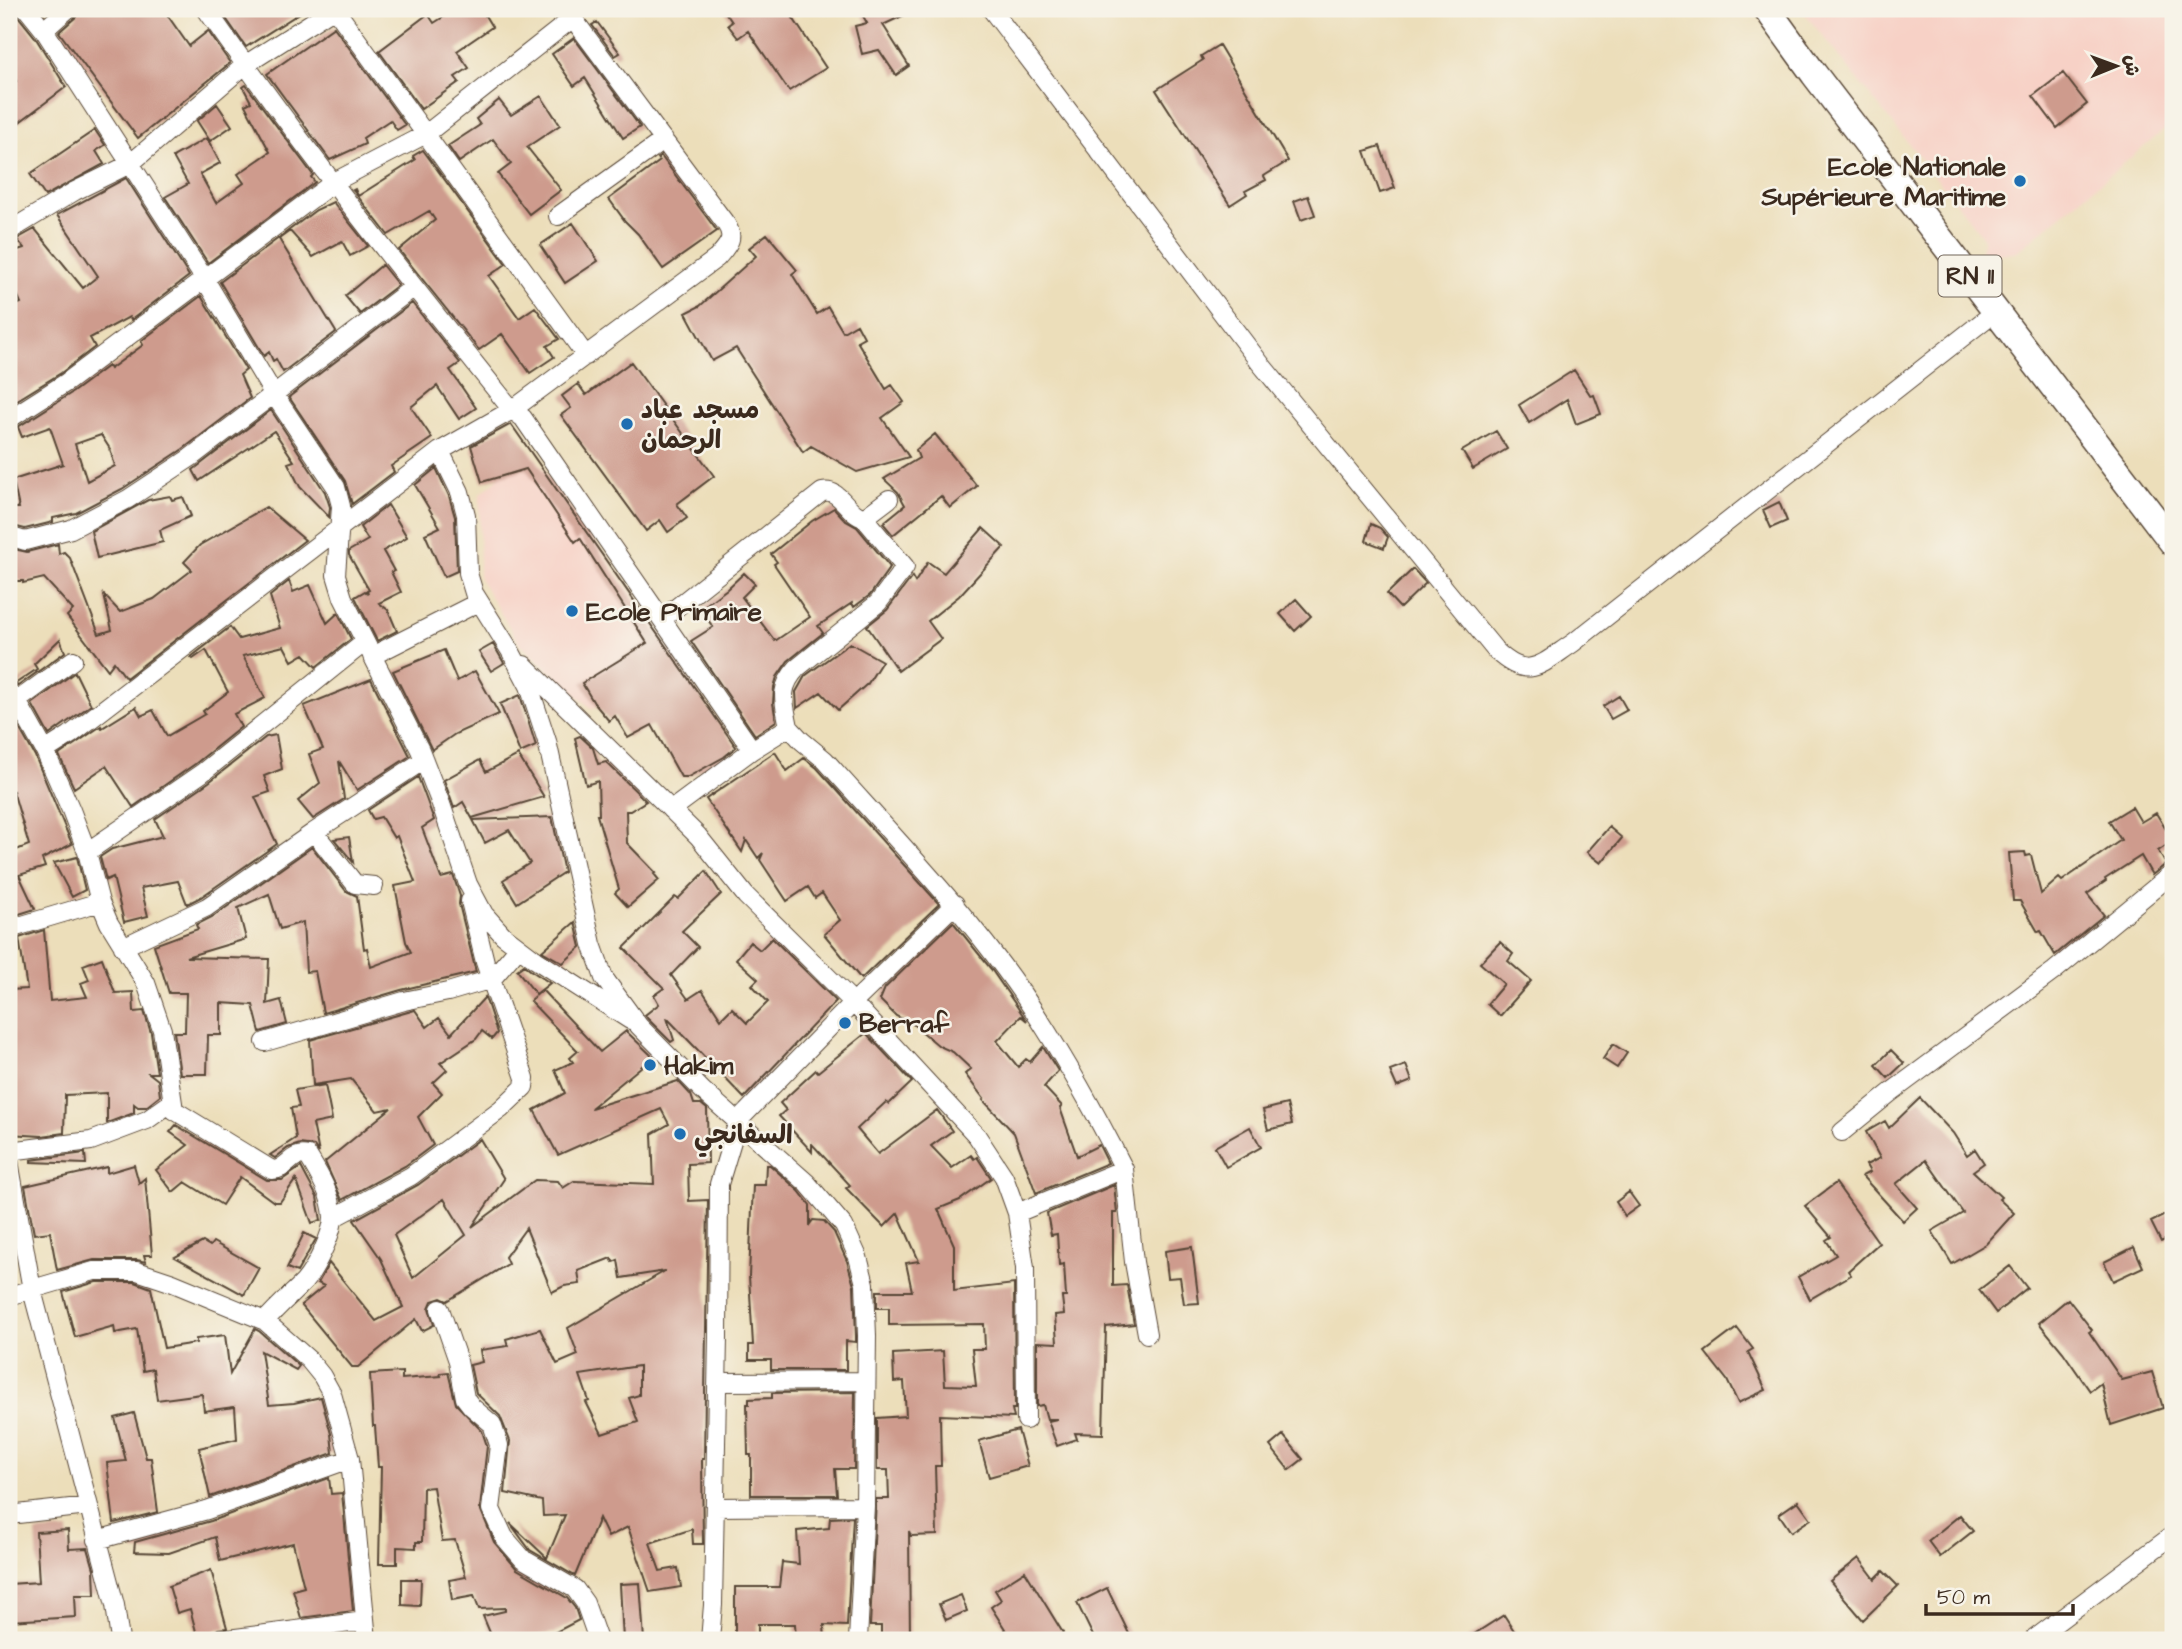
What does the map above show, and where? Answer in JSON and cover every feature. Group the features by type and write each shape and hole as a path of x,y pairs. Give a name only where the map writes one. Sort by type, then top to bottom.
{"main road":[{"name":"RN 11","path":"1767,9 1814,75 2173,543"}],"street":[{"path":"27,9 44,30 204,278 273,393 335,487 341,506 341,525 331,545 45,751"},
{"path":"44,30 68,9"},
{"path":"206,9 245,65 414,287 512,410 523,418 752,750"},
{"path":"9,231 75,191 130,164 245,65 334,9 586,356"},
{"path":"991,9 1259,363 1496,651 1511,665 1536,667 1573,643 1996,311"},
{"path":"9,419 66,382 334,182 426,134 569,13 726,224 732,239 717,258 586,356 512,410 440,451 341,525"},
{"path":"558,216 664,140"},
{"path":"9,537 24,541 71,529 128,499 190,458 414,287"},
{"path":"440,451 460,492 466,515 468,573 474,593 529,686 547,741 592,944 604,978 639,1026 703,1091 807,1183 844,1226 858,1257 865,1284 866,1381 865,1506 858,1640"},
{"path":"662,619 822,492 836,494 855,514 864,519 905,567 878,603 787,679 783,694 789,727 825,760 955,904 1021,991 1059,1050 1124,1169 1134,1262 1146,1334"},
{"path":"864,519 889,499"},
{"path":"331,545 343,598 424,760 463,872 485,962 525,1078 524,1087 501,1109 411,1176 333,1218"},
{"path":"87,852 202,773 369,649 479,602"},
{"path":"511,652 698,836 746,896 853,1003 977,1136 1004,1177 1017,1213 1024,1268 1026,1420"},
{"path":"73,660 13,697 45,751 71,810 87,852 100,902 123,947 146,983 158,1016 174,1110 272,1170 281,1169 295,1156 308,1156 323,1184 333,1218 315,1266 265,1321"},
{"path":"671,810 752,750 789,727"},
{"path":"123,947 207,907 424,760"},
{"path":"314,832 355,884 374,886"},
{"path":"463,872 484,914 503,935 639,1026"},
{"path":"1842,1132 2054,971 2173,873"},
{"path":"9,929 100,902"},
{"path":"710,1640 718,1382 719,1184 738,1121 853,1003 955,904"},
{"path":"265,1042 404,1001 492,979 519,947"},
{"path":"9,1151 91,1141 147,1121 172,1102"},
{"path":"9,1161 32,1290 115,1605 120,1640"},
{"path":"1017,1213 1124,1169"},
{"path":"9,1296 94,1271 137,1271 265,1321 309,1360 332,1394 350,1459 367,1640"},
{"path":"440,1309 458,1361 465,1398 492,1424 499,1445 491,1509 504,1537 523,1559 575,1588 584,1603 598,1640"},
{"path":"718,1382 866,1381"},
{"path":"97,1540 207,1510 350,1459"},
{"path":"9,1515 88,1506"},
{"path":"715,1507 865,1506"},
{"path":"2033,1640 2173,1535"},
{"path":"220,1640 365,1621"}],"shaded area":[{"name":"Ecole Nationale Supérieure Maritime","path":"1801,9 2173,9 2173,123 2015,253 1980,254 1984,238"},
{"name":"Ecole Primaire","path":"531,451 678,659 592,709 519,643 479,578 480,494"}],"building":[{"path":"9,9 16,9 66,87 9,130 9,85 16,81 9,67"},
{"path":"79,9 163,9 189,46 208,31 230,63 138,138 59,32 76,17"},
{"path":"235,9 306,9 246,47 225,17"},
{"path":"456,9 481,9 492,27 457,51 469,68 455,77 459,82 421,109 379,51 428,14 434,23"},
{"path":"723,9 787,9 826,68 789,91 748,31 738,38 728,25 732,22"},
{"path":"859,9 917,9 883,25 909,66 896,75 879,50 862,54 855,26 867,23"},
{"path":"597,22 620,53 615,56 592,25"},
{"path":"334,27 405,125 397,130 390,120 363,138 365,144 330,160 267,74"},
{"path":"574,38 640,127 623,138 585,78 574,86 552,54"},
{"path":"1219,45 1288,161 1264,176 1266,180 1245,191 1247,194 1230,205 1156,90 1203,60 1201,56"},
{"path":"2063,73 2087,104 2057,128 2033,96"},
{"path":"246,85 313,175 311,177 315,182 208,263 165,197 188,184 173,157 207,138 220,163 200,174 216,203 244,183 238,174 270,152 245,105 251,102 243,87"},
{"path":"541,96 560,125 527,147 561,190 529,214 498,174 511,164 493,139 459,162 448,146 480,125 476,119 499,100 511,115"},
{"path":"217,104 232,126 210,141 197,121"},
{"path":"95,130 105,145 96,151 104,164 45,196 30,174"},
{"path":"1380,146 1395,188 1380,193 1365,151"},
{"path":"423,150 506,264 489,276 519,318 535,307 559,339 547,346 554,357 530,373 502,334 479,350 399,250 435,220 429,211 388,235 353,190 355,189 358,196 415,160 413,156"},
{"path":"661,156 717,231 663,269 609,199 660,161 658,158"},
{"path":"126,178 189,276 131,320 129,317 90,338 95,347 61,373 9,405 9,308 21,303 9,276 9,253 24,248 17,239 35,229 83,288 98,276 57,215"},
{"path":"1308,196 1315,215 1301,220 1294,201"},
{"path":"333,202 368,246 350,256 342,241 313,257 290,231 279,239 336,332 283,372 269,352 264,356 220,282 316,210"},
{"path":"573,223 598,261 565,283 540,245"},
{"path":"767,234 797,270 792,274 817,314 828,307 843,332 857,324 864,337 857,341 886,389 892,385 904,402 882,418 909,457 857,472 811,446 803,452 736,348 712,361 686,313 700,306 756,256 749,248"},
{"path":"382,265 398,285 360,314 345,296"},
{"path":"201,296 246,370 240,375 250,398 183,449 122,489 76,513 53,518 53,522 25,529 9,525 9,508 19,508 13,480 63,464 50,427 22,437 18,427 108,366 110,369 143,345 141,341","holes":["101,435 110,449 115,466 87,481 75,444"]},
{"path":"412,303 460,363 450,370 476,408 459,419 437,386 411,407 432,438 391,466 394,472 352,504 345,481 289,397"},
{"path":"631,362 714,476 677,504 687,518 668,532 660,520 646,531 561,415 571,408 562,396 578,384 586,395"},
{"path":"1574,370 1591,396 1594,395 1601,414 1576,424 1567,399 1529,423 1519,405"},
{"path":"271,410 325,492 330,507 329,517 300,487 288,463 294,461 274,431 199,481 193,470"},
{"path":"511,424 736,747 724,757 688,777 681,777 652,725 628,738 615,716 609,721 594,703 582,683 647,643 580,538 575,542 526,469 482,482 471,446"},
{"path":"1496,431 1507,449 1473,469 1462,451"},
{"path":"935,434 977,486 950,508 941,496 893,535 883,523 905,505 898,492 884,479 919,458 916,450"},
{"path":"436,468 455,517 457,571 444,577 425,534 440,527 415,485"},
{"path":"170,496 172,500 183,497 191,516 160,530 163,542 97,558 91,531 148,500"},
{"path":"1779,502 1787,521 1771,528 1763,510"},
{"path":"388,505 407,537 383,551 401,592 379,603 388,610 397,631 377,641 355,597 365,591 368,594 369,590 349,551 368,540 360,527"},
{"path":"266,507 305,540 126,678 114,662 108,670 67,616 73,610 44,578 23,583 9,581 9,548 27,552 58,544 59,554 64,552 70,558 99,634 112,630 104,595 120,612 154,599 192,570 184,562 200,545"},
{"path":"834,508 846,521 857,527 890,567 870,595 854,607 852,603 818,626 823,633 788,661 774,687 776,721 755,735 691,641 713,627 700,609 744,573 755,584 742,597 775,641 810,617 774,564 777,562 771,554 812,521"},
{"path":"1371,524 1380,528 1388,537 1384,548 1366,541"},
{"path":"983,528 1004,547 959,596 928,621 941,639 898,671 867,626 887,610 912,577 915,582 928,562 944,573"},
{"path":"1413,569 1426,583 1400,608 1387,594"},
{"path":"289,581 293,592 310,585 327,623 338,613 351,639 316,667 304,654 292,661 284,646 243,656 265,698 234,714 241,727 195,764 133,807 106,766 74,788 59,755 101,726 102,728 136,707 141,716 153,710 167,736 205,714 203,711 228,692 206,650 193,659 191,657 230,627 239,639 280,628 270,596"},
{"path":"1296,599 1311,616 1295,631 1280,614"},
{"path":"60,639 65,652 18,686 15,684 37,669 34,664"},
{"path":"850,643 882,661 867,685 838,710 821,692 797,708 796,692 805,676"},
{"path":"493,644 504,663 491,671 479,652"},
{"path":"444,650 457,681 475,671 499,714 455,734 432,750 393,671"},
{"path":"75,672 91,705 49,735 32,704"},
{"path":"371,679 410,756 357,790 339,761 344,799 313,819 298,801 320,783 309,754 323,749 304,706"},
{"path":"520,695 536,746 520,753 500,704"},
{"path":"1619,696 1627,710 1611,719 1603,706"},
{"path":"9,710 35,756 72,844 42,859 45,867 19,875 35,909 16,915 15,911 9,914 9,853 29,845 13,791 9,792"},
{"path":"276,735 282,769 264,776 270,792 255,797 277,844 187,904 178,881 141,888 148,916 124,922 113,877 106,880 100,857 112,849 163,836 155,819 209,782 266,737"},
{"path":"580,736 593,748 598,764 606,762 646,801 626,811 627,843 656,873 654,874 659,880 628,907 615,893 619,889 597,815 598,781 586,785 575,738"},
{"path":"775,752 787,771 804,758 817,768 939,904 861,979 824,934 840,920 822,893 815,898 808,887 787,901 760,860 763,853 758,858 746,840 742,852 706,799"},
{"path":"518,755 544,797 472,818 463,802 454,808 444,780 480,760 486,772"},
{"path":"418,777 434,820 422,828 441,878 453,875 476,972 323,1013 315,971 306,972 303,922 280,929 269,894 238,908 246,939 186,957 269,959 267,1004 281,1000 287,1024 260,1032 253,1005 221,1003 221,1035 208,1035 207,1074 180,1074 174,1032 185,1032 186,993 169,993 154,945 198,929 196,925 214,916 312,847 346,891 357,896 364,949 367,948 371,967 411,952 406,942 395,886 415,882 397,836 394,838 381,817 373,819 368,810"},
{"path":"2132,807 2141,822 2156,813 2173,841 2158,851 2166,864 2152,875 2141,856 2105,879 2106,881 2087,894 2104,915 2055,955 2020,901 2013,901 2009,853 2025,852 2026,856 2031,855 2041,894 2059,878 2062,881 2121,840 2109,821"},
{"path":"552,817 564,872 517,903 503,880 530,863 509,830 485,843 473,820"},
{"path":"1609,827 1622,838 1601,863 1587,852"},
{"path":"349,837 353,862 334,839"},
{"path":"77,857 85,890 72,897 54,863"},
{"path":"706,871 721,894 682,931 698,947 671,975 688,999 702,990 721,1019 732,1008 747,1023 768,1002 752,985 758,979 736,959 750,942 760,950 772,938 836,1001 744,1098 667,1018 674,1040 671,1042 648,1019 645,1015 659,1004 654,995 664,988 624,948 675,897 678,899"},
{"path":"575,922 581,947 563,963 542,951"},
{"path":"953,922 991,969 1027,1021 1021,1016 997,1041 1018,1067 1026,1059 1030,1062 1043,1047 1058,1071 1044,1087 1062,1106 1060,1108 1077,1156 1099,1145 1108,1163 1036,1193 1014,1133 983,1100 965,1074 971,1069 953,1052 939,1046 913,1024 896,1016 880,1000 885,988"},
{"path":"44,930 50,1001 87,997 81,983 89,980 83,965 102,958 115,993 133,992 134,1012 144,1011 151,1033 157,1073 149,1073 158,1080 160,1096 146,1107 134,1104 134,1113 107,1123 107,1093 65,1095 64,1133 42,1136 9,1134 9,990 27,989 19,938"},
{"path":"1500,942 1513,954 1508,961 1531,981 1500,1016 1487,1004 1504,984 1480,963"},
{"path":"524,965 550,983 536,994 517,970"},
{"path":"542,990 600,1052 626,1031 653,1057 591,1108 678,1081 691,1095 694,1104 701,1104 707,1109 708,1163 688,1164 689,1201 708,1200 702,1459 703,1544 693,1544 692,1529 650,1543 660,1571 678,1568 681,1587 650,1592 628,1527 608,1537 599,1518 575,1576 530,1550 510,1523 547,1558 565,1515 543,1516 542,1501 505,1493 510,1441 500,1416 476,1393 470,1365 482,1362 480,1350 508,1346 506,1339 540,1329 557,1364 578,1355 568,1328 665,1271 621,1278 618,1260 613,1262 611,1258 578,1271 580,1284 564,1286 552,1292 526,1228 505,1257 508,1264 447,1301 441,1298 432,1301 429,1308 434,1325 422,1331 416,1319 358,1367 352,1367 301,1305 324,1286 318,1283 329,1263 376,1321 403,1307 381,1259 354,1220 418,1185 480,1139 504,1179 472,1227 535,1180 558,1181 563,1188 574,1181 654,1184 652,1134 669,1124 661,1109 558,1155 534,1110 565,1093 555,1070 573,1062 570,1058 578,1051 530,1001","holes":["444,1199 466,1235 413,1278 394,1235","639,1366 639,1395 629,1398 638,1422 602,1434 586,1402 589,1401 580,1375"]},
{"path":"485,997 497,1033 492,1039 482,1031 476,1039 440,1063 447,1070 433,1083 442,1093 418,1117 433,1145 405,1166 342,1200 325,1162 391,1108 377,1111 351,1079 313,1085 310,1040 415,1010 427,1027 439,1018 451,1034"},
{"path":"866,1033 912,1082 857,1129 878,1154 937,1110 952,1131 931,1146 952,1168 971,1155 974,1159 977,1157 991,1178 960,1200 938,1209 954,1245 954,1291 1014,1284 1014,1418 940,1415 941,1466 935,1466 937,1535 911,1536 909,1531 910,1640 881,1640 881,1626 870,1626 876,1499 889,1499 888,1470 877,1470 877,1418 906,1416 904,1381 894,1382 893,1354 943,1351 945,1385 976,1386 972,1349 985,1349 984,1324 889,1325 889,1308 877,1308 877,1291 912,1291 906,1263 919,1261 898,1213 884,1227 846,1188 850,1185 812,1144 812,1152 779,1116 786,1110 780,1103 816,1070 818,1072"},
{"path":"1613,1044 1627,1053 1617,1068 1603,1059"},
{"path":"1891,1050 1904,1063 1888,1078 1876,1065"},
{"path":"1406,1065 1412,1081 1397,1087 1390,1071"},
{"path":"325,1085 332,1120 313,1124 319,1153 314,1146 300,1144 288,1148 275,1158 270,1155 296,1138 291,1108 299,1107 295,1090"},
{"path":"1920,1098 1953,1133 1967,1155 1975,1149 1984,1163 1973,1171 2014,1213 1986,1244 1952,1264 1932,1231 1963,1213 1926,1160 1896,1184 1917,1208 1903,1221 1862,1176 1870,1172 1866,1165 1880,1158 1866,1132 1885,1121 1889,1128"},
{"path":"1287,1104 1292,1124 1268,1130 1263,1110"},
{"path":"176,1125 267,1180 282,1180 301,1167 317,1197 321,1220 312,1223 296,1179 280,1202 274,1202 240,1177 222,1205 185,1182 173,1192 156,1170 188,1145 170,1132"},
{"path":"1250,1127 1261,1147 1226,1167 1215,1147"},
{"path":"85,1153 86,1164 31,1162 31,1160"},
{"path":"134,1165 139,1183 145,1178 152,1255 144,1255 146,1262 94,1260 57,1270 50,1232 34,1234 25,1186 107,1167 107,1173"},
{"path":"766,1165 770,1165 799,1191 810,1205 810,1224 813,1220 824,1221 834,1232 847,1261 854,1286 856,1342 846,1341 846,1370 771,1370 771,1360 749,1360 749,1345 753,1345 749,1276 753,1185 765,1185"},
{"path":"1836,1183 1879,1243 1848,1271 1851,1275 1810,1299 1798,1277 1836,1255 1826,1240 1831,1237 1805,1206"},
{"path":"1114,1185 1117,1213 1113,1213 1113,1286 1127,1285 1134,1324 1106,1327 1103,1434 1075,1433 1077,1439 1057,1446 1048,1421 1057,1419 1047,1419 1043,1405 1037,1406 1037,1342 1057,1343 1055,1315 1064,1314 1062,1297 1066,1297 1064,1264 1059,1265 1057,1234 1051,1235 1047,1213"},
{"path":"1629,1192 1639,1206 1625,1216 1616,1202"},
{"path":"2173,1211 2173,1236 2161,1242 2151,1222"},
{"path":"304,1233 316,1239 297,1272 287,1268"},
{"path":"203,1242 210,1246 213,1242 259,1268 244,1295 175,1257"},
{"path":"1192,1247 1199,1303 1184,1304 1180,1277 1168,1278 1165,1251"},
{"path":"2134,1247 2143,1267 2113,1281 2104,1262"},
{"path":"2010,1266 2027,1288 1996,1313 1979,1290"},
{"path":"96,1282 135,1282 151,1288 164,1348 196,1343 196,1339 225,1335 230,1374 255,1329 259,1331 299,1366 296,1370 261,1351 269,1405 321,1397 333,1453 210,1497 199,1448 237,1439 235,1407 204,1411 202,1394 157,1400 153,1369 143,1371 137,1329 115,1333 114,1326 75,1337 63,1292"},
{"path":"2068,1299 2092,1330 2089,1332 2122,1380 2152,1372 2163,1408 2111,1425 2101,1383 2090,1391 2039,1323"},
{"path":"1737,1328 1753,1349 1748,1352 1766,1390 1738,1403 1727,1380 1705,1352"},
{"path":"402,1372 402,1379 441,1376 440,1373 448,1372 456,1404 482,1431 487,1446 480,1508 494,1542 517,1569 567,1598 575,1608 579,1620 554,1633 529,1637 531,1640 493,1640 483,1616 505,1611 505,1608 479,1609 474,1596 452,1600 449,1580 466,1577 455,1540 442,1541 433,1487 423,1488 422,1542 416,1542 416,1548 397,1547 397,1564 379,1564 381,1467 378,1467 373,1426 370,1374"},
{"path":"855,1392 854,1469 835,1469 837,1495 751,1495 751,1455 748,1455 749,1399 772,1398 772,1393"},
{"path":"134,1413 146,1458 151,1458 158,1512 114,1523 107,1463 126,1461 115,1418"},
{"path":"1018,1430 1028,1466 989,1477 979,1441"},
{"path":"1283,1435 1303,1459 1289,1470 1270,1446"},
{"path":"329,1478 331,1494 342,1493 353,1611 301,1618 293,1590 304,1587 293,1543 220,1561 215,1537 169,1553 134,1552 135,1542 211,1521"},
{"path":"1798,1501 1811,1519 1791,1532 1779,1514"},
{"path":"1960,1515 1973,1531 1940,1557 1928,1541"},
{"path":"853,1517 847,1626 824,1625 825,1640 796,1640 795,1624 758,1624 758,1640 735,1640 735,1587 779,1587 782,1562 799,1564 797,1531 829,1528 830,1518"},
{"path":"68,1530 69,1549 88,1548 94,1569 95,1595 75,1595 76,1617 9,1621 9,1584 39,1582 36,1532"},
{"path":"1859,1558 1875,1579 1883,1571 1898,1586 1863,1620 1830,1581"},
{"path":"211,1570 227,1628 218,1629 209,1636 198,1639 190,1609 177,1613 169,1586"},
{"path":"1025,1571 1063,1633 1052,1640 1039,1640 1034,1633 1022,1640 1012,1640 991,1607 1001,1600 995,1590"},
{"path":"402,1579 421,1579 420,1606 402,1605"},
{"path":"640,1583 644,1640 623,1640 620,1584"},
{"path":"1107,1588 1132,1640 1095,1640 1077,1603"},
{"path":"961,1595 967,1611 946,1620 939,1604"},
{"path":"1504,1615 1520,1640 1465,1640"}],"place":[{"name":"Ecole Nationale Supérieure Maritime","path":"2020,181"},
{"name":"مسجد عباد الرحمان","path":"627,424"},
{"name":"Ecole Primaire","path":"572,611"},
{"name":"Berraf","path":"845,1023"},
{"name":"Hakim","path":"650,1065"},
{"name":"السفانجي","path":"680,1134"}]}
